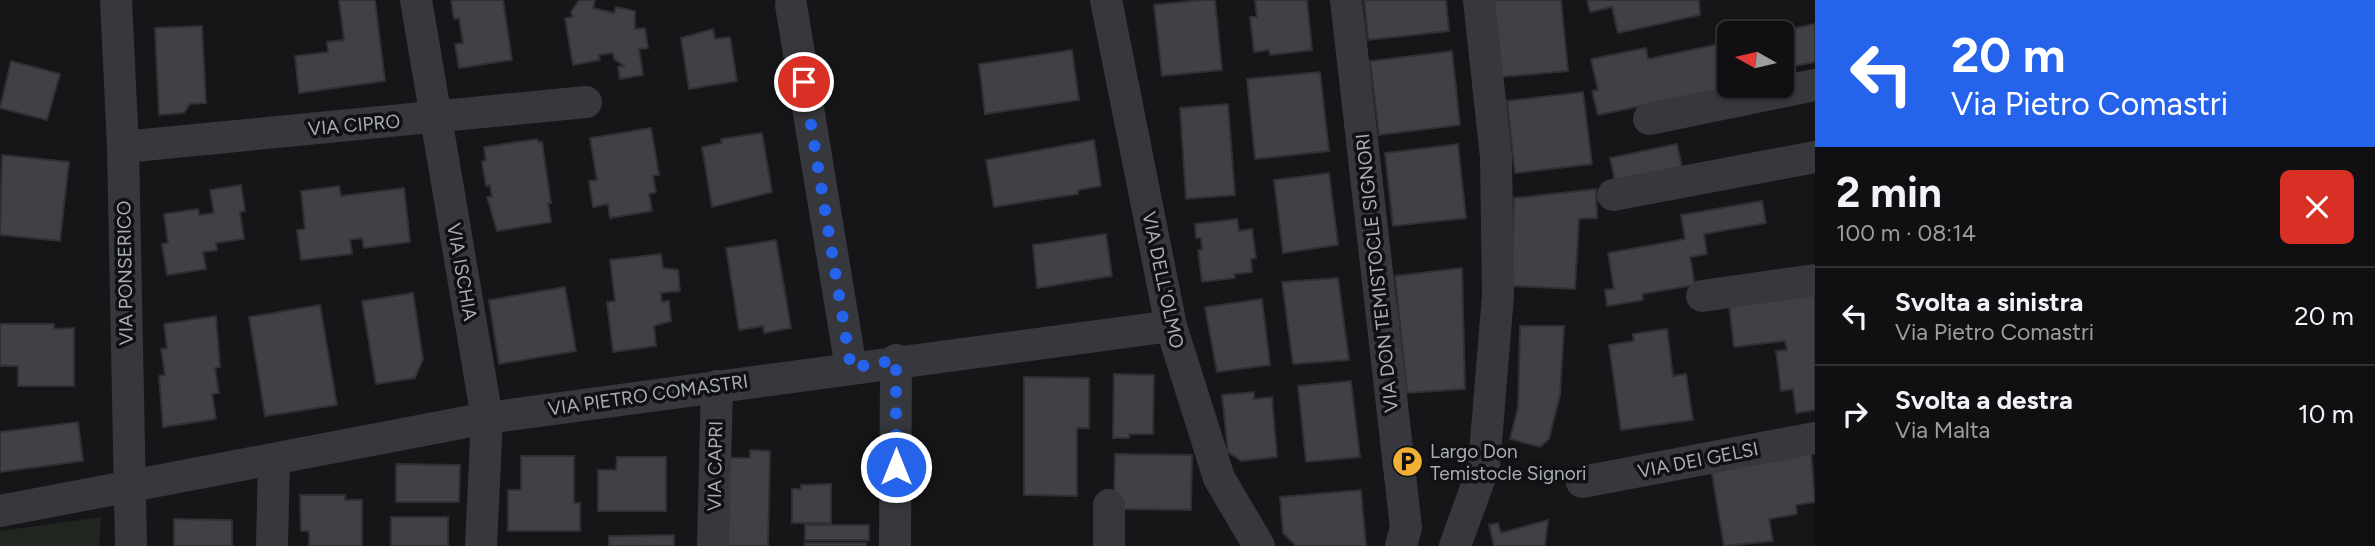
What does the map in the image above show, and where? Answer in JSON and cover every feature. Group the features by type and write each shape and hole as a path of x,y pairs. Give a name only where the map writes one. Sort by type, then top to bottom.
{"street":[{"name":"VIA PONSERICO","path":"116,0 131,546"},
{"name":"VIA ISCHIA","path":"416,0 487,418 481,546"},
{"name":"VIA DELL'OLMO","path":"1106,0 1171,326 1219,478 1259,546"},
{"name":"VIA DON TEMISTOCLE SIGNORI","path":"1346,0 1406,528 1401,546"},
{"path":"1455,546 1484,466 1498,296 1496,157 1479,0"},
{"path":"791,5 851,368"},
{"path":"1649,119 1815,85"},
{"name":"VIA CIPRO","path":"122,146 586,102"},
{"path":"1614,195 1815,157"},
{"path":"1702,296 1815,280"},
{"name":"VIA PIETRO COMASTRI","path":"0,511 487,418 896,360 1171,326"},
{"path":"895,546 896,360"},
{"name":"VIA CAPRI","path":"713,546 717,386"},
{"name":"VIA DEI GELSI","path":"1581,482 1815,438"},
{"path":"272,546 274,460"},
{"path":"1109,505 1109,546"}],"shaded area":[{"path":"101,517 99,546 0,546 0,531"}],"building":[{"path":"339,0 375,0 385,81 299,93 295,56 328,52 327,42 344,40"},
{"path":"451,0 503,0 512,60 459,68 455,44 463,43 459,18 454,19"},
{"path":"579,0 595,0 593,8 614,13 616,7 635,11 635,29 645,28 648,48 639,49 643,75 620,79 618,67 624,66 614,59 613,53 599,55 600,60 573,65 565,18 573,17 571,12"},
{"path":"1215,0 1222,70 1162,76 1154,5"},
{"path":"1255,0 1307,0 1312,50 1270,55 1269,50 1254,52 1250,17 1257,17"},
{"path":"1364,0 1446,0 1449,31 1368,40"},
{"path":"1493,0 1561,0 1568,71 1500,77"},
{"path":"1587,0 1699,0 1700,15 1618,33 1612,7 1590,12"},
{"path":"1815,24 1815,62 1794,66 1794,28"},
{"path":"202,26 206,103 190,104 184,113 159,115 155,28"},
{"path":"713,29 715,39 730,37 737,81 689,89 681,38"},
{"path":"1717,45 1717,90 1598,115 1592,91 1598,90 1591,59 1646,48 1648,59"},
{"path":"1072,50 1079,100 985,114 979,64"},
{"path":"1452,51 1460,125 1379,135 1370,61"},
{"path":"11,61 60,74 47,120 0,108"},
{"path":"1320,72 1329,151 1255,159 1247,79"},
{"path":"1583,92 1592,164 1515,173 1507,101"},
{"path":"1228,104 1235,195 1186,199 1180,108"},
{"path":"651,128 659,175 653,176 656,192 649,194 652,211 610,218 608,204 593,207 589,181 597,180 590,138"},
{"path":"762,133 772,192 712,207 702,147 722,143 721,139"},
{"path":"537,139 542,142 551,203 548,203 551,222 497,231 487,197 492,197 490,185 486,186 482,162 486,160 484,147"},
{"path":"1094,140 1101,186 1078,190 1078,194 994,207 986,160"},
{"path":"1458,144 1466,218 1393,226 1385,153"},
{"path":"1677,144 1683,172 1616,186 1610,158"},
{"path":"2,155 69,162 60,241 0,235"},
{"path":"1329,173 1338,245 1283,253 1274,180"},
{"path":"241,185 245,211 240,212 244,239 216,243 217,250 203,252 206,269 167,275 162,244 168,243 164,214 198,209 199,215 214,213 210,190"},
{"path":"339,186 341,196 404,188 410,242 364,248 362,238 350,240 352,254 301,260 297,230 305,229 301,191"},
{"path":"1596,189 1597,218 1579,219 1575,289 1511,286 1514,198"},
{"path":"1762,201 1766,223 1704,234 1707,254 1690,257 1695,285 1642,294 1643,300 1607,306 1605,290 1614,289 1608,253 1685,239 1681,215"},
{"path":"1237,219 1239,231 1252,229 1256,258 1251,259 1252,272 1234,274 1235,278 1202,282 1198,250 1202,250 1201,238 1196,238 1195,224"},
{"path":"1106,234 1112,276 1037,288 1033,245"},
{"path":"776,240 791,328 764,333 763,326 739,330 726,248"},
{"path":"661,254 663,268 678,270 680,291 661,293 662,302 669,301 671,321 654,326 656,346 613,352 607,302 615,301 610,260"},
{"path":"1462,268 1465,389 1407,393 1395,276"},
{"path":"1338,278 1349,360 1293,364 1282,282"},
{"path":"565,287 576,351 499,364 489,300"},
{"path":"413,293 423,359 415,378 376,384 362,301"},
{"path":"1815,294 1815,410 1796,413 1793,389 1781,391 1776,351 1787,350 1785,341 1734,347 1729,305"},
{"path":"1262,299 1270,365 1217,372 1205,307"},
{"path":"320,305 337,405 265,416 249,317"},
{"path":"216,316 220,367 215,368 219,393 212,394 216,419 163,427 159,376 165,375 161,349 167,348 164,324"},
{"path":"0,324 54,324 54,329 74,328 74,386 18,386 18,366 0,366"},
{"path":"1520,326 1564,326 1560,395 1549,439 1540,447 1510,439 1518,407"},
{"path":"1667,329 1673,376 1686,374 1693,420 1621,430 1609,345 1634,341 1633,334"},
{"path":"1114,374 1154,375 1153,434 1129,434 1129,438 1113,438"},
{"path":"1024,377 1089,378 1089,428 1077,428 1077,496 1024,495"},
{"path":"1351,381 1360,457 1306,462 1298,386"},
{"path":"1254,392 1254,399 1272,397 1277,457 1241,461 1228,452 1222,395"},
{"path":"78,422 83,461 0,472 0,432"},
{"path":"750,450 770,451 768,546 725,546 727,458 750,458"},
{"path":"1811,451 1815,502 1796,505 1797,514 1769,519 1773,541 1724,546 1711,468"},
{"path":"1115,454 1192,455 1191,510 1114,509"},
{"path":"521,456 574,456 574,503 580,503 580,531 508,531 508,490 521,490"},
{"path":"617,457 666,457 666,511 598,511 598,470 616,470"},
{"path":"396,464 460,465 459,502 396,502"},
{"path":"831,484 831,523 792,523 792,489 801,489 801,485"},
{"path":"1361,490 1366,546 1296,546 1283,533 1280,497"},
{"path":"300,495 345,495 345,500 362,500 362,546 309,546 309,531 301,531"},
{"path":"391,517 448,517 448,546 391,546"},
{"path":"174,519 232,520 232,546 174,546"},
{"path":"1548,520 1545,546 1494,546 1489,525 1498,523 1501,533"},
{"path":"805,525 869,525 869,540 805,540"},
{"path":"674,535 674,546 609,546 609,536"},
{"path":"805,543 866,543 866,546 805,546"}],"place":[{"name":"Largo Don Temistocle Signori","path":"1407,462"}],"route":[{"path":"804,82 851,368 896,360 896,467"}]}
